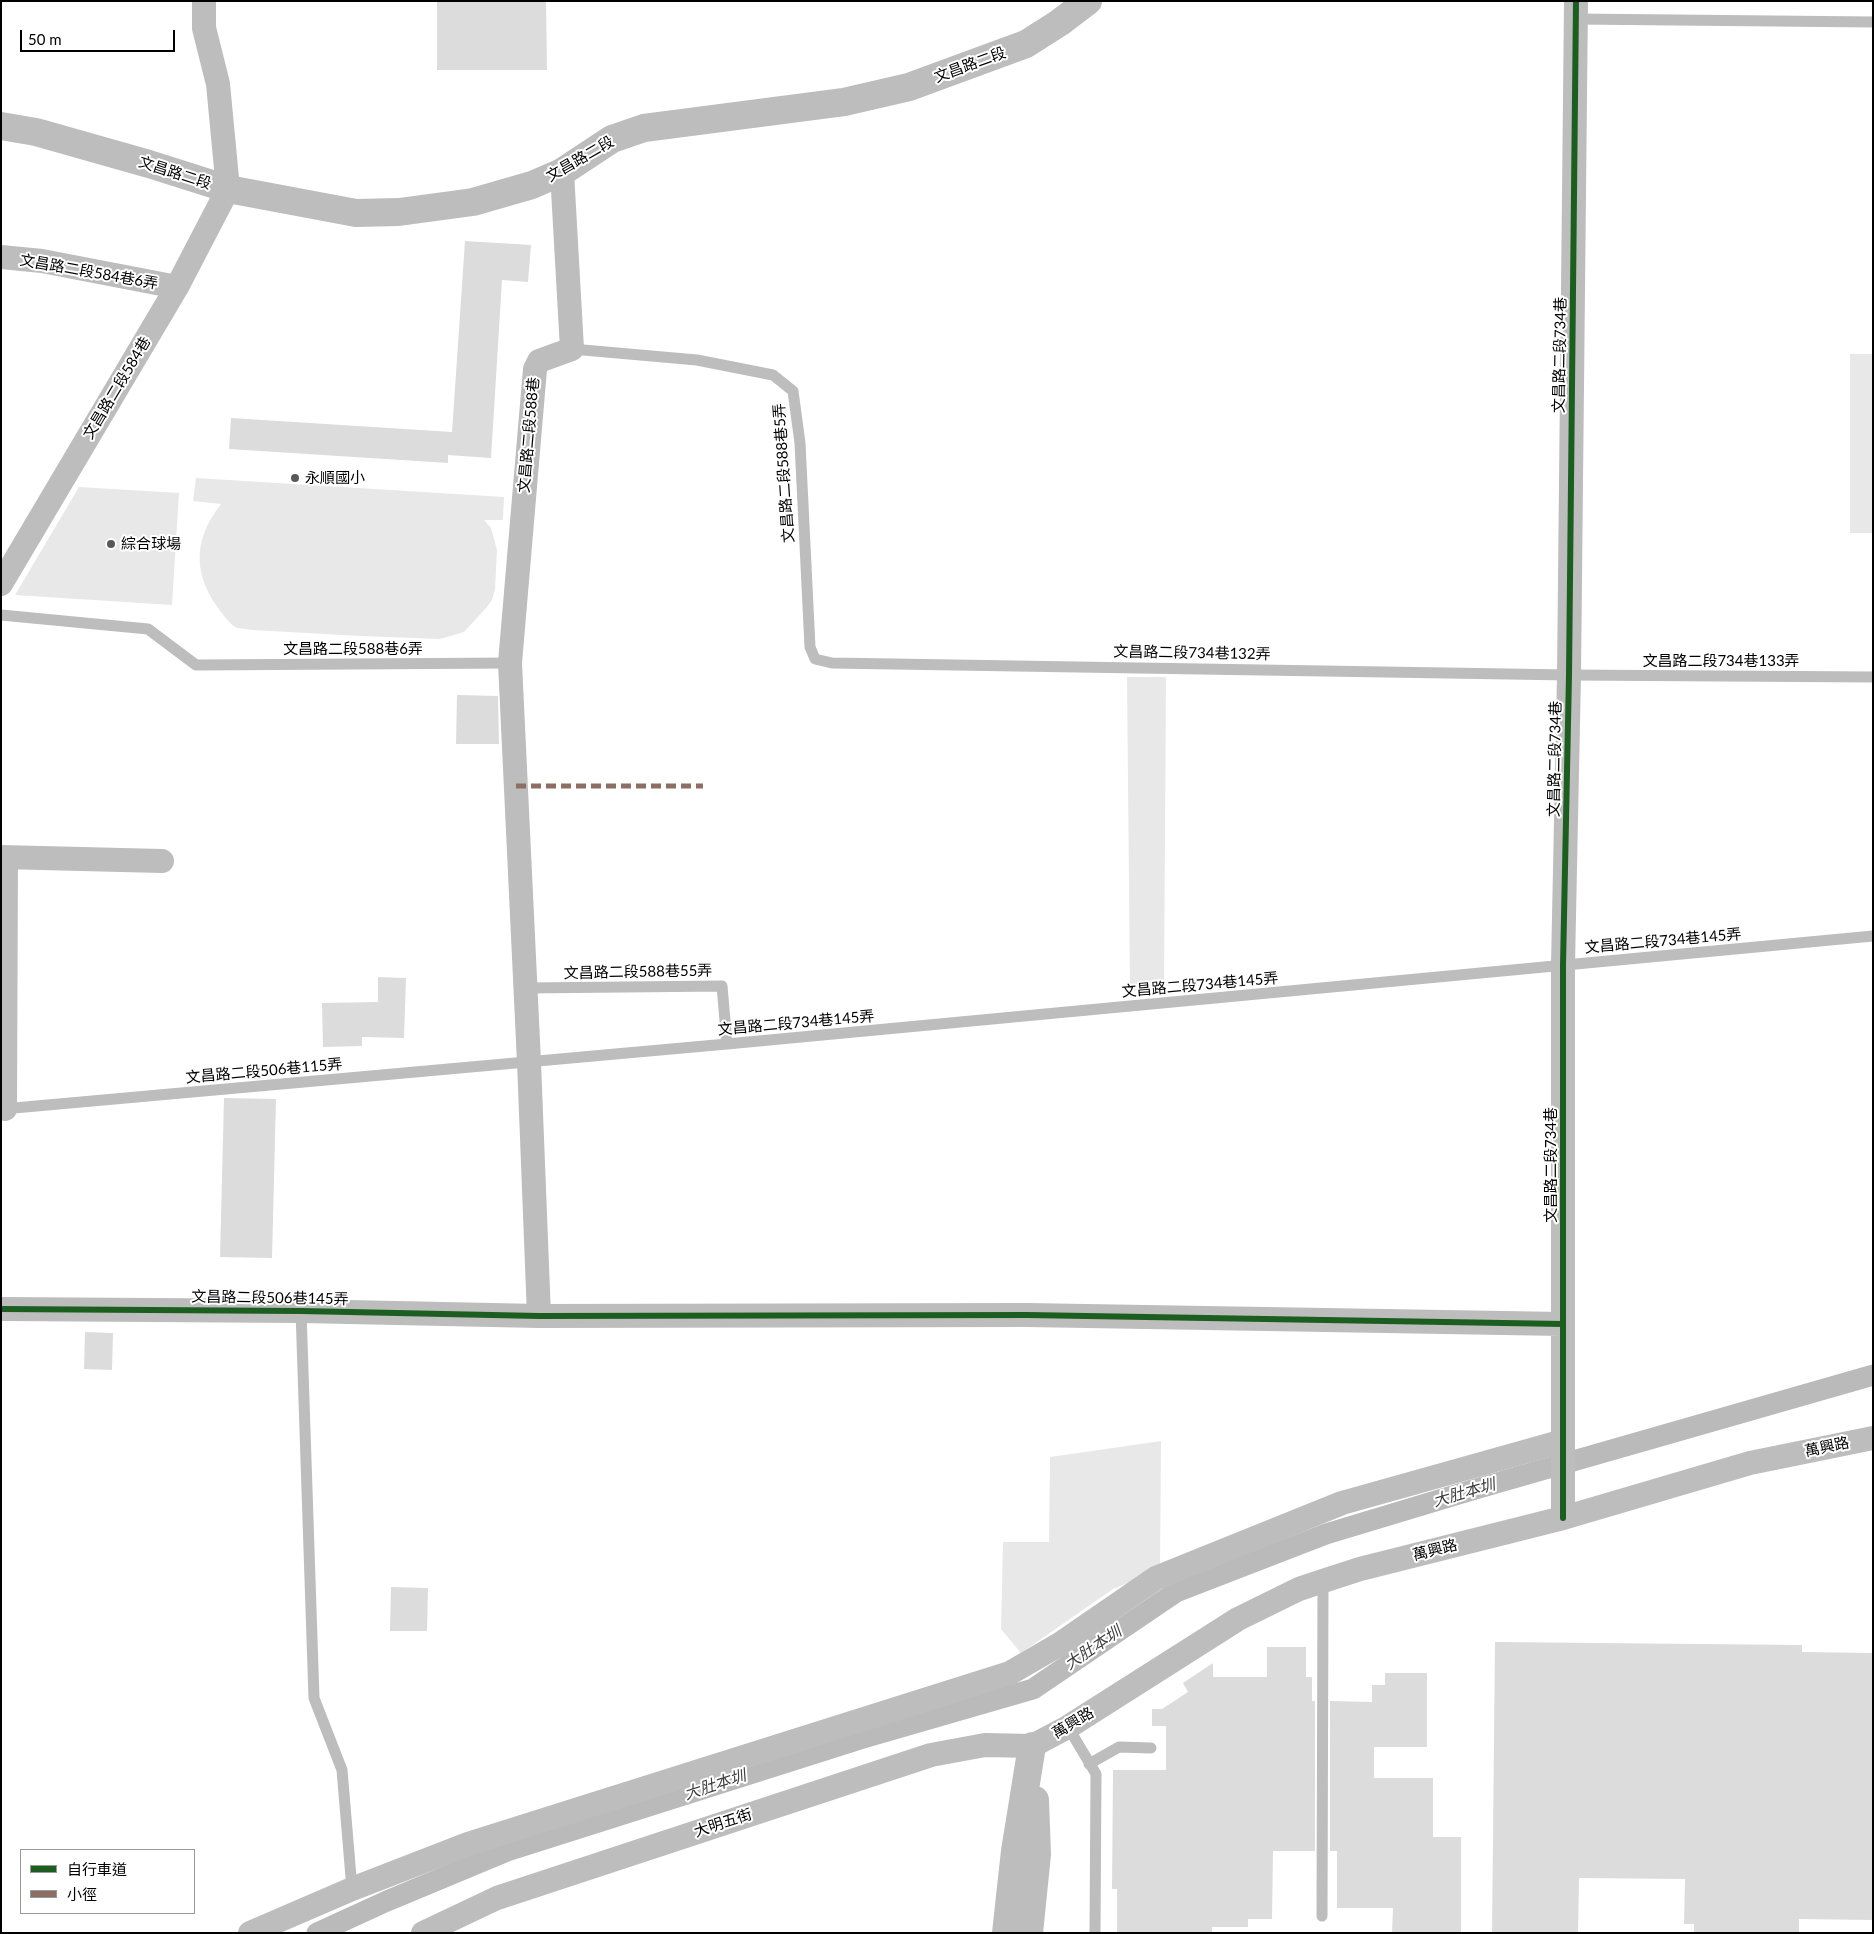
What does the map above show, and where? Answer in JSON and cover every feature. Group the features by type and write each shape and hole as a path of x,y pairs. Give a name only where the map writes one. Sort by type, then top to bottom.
{"street":[{"path":"204,1 204,28 218,84 228,189"},
{"name":"文昌路二段","path":"1,126 36,132 228,189 356,213 399,212 473,202 532,185 562,172 612,139 644,128 844,102 909,87 1026,44 1059,23 1088,1"},
{"name":"文昌路二段734巷","path":"1563,1518 1563,965 1569,675 1576,10"},
{"path":"562,172 572,349"},
{"name":"文昌路二段584巷","path":"1,584 177,287 228,189"},
{"name":"文昌路二段584巷6弄","path":"1,257 42,261 177,287"},
{"name":"文昌路二段588巷","path":"539,1316 526,988 510,663 535,369 539,361 572,349"},
{"path":"3,1109 4,858 162,861"},
{"name":"文昌路二段506巷145弄","path":"1,1308 539,1316 1027,1315 1564,1324"},
{"name":"萬興路","path":"1032,1746 1068,1727 1238,1619 1299,1589 1360,1569 1563,1518 1750,1463 1873,1438"},
{"path":"250,1933 352,1889 468,1844 1010,1674 1060,1644 1156,1578 1342,1503 1563,1441"},
{"name":"大明五街","path":"432,1931 497,1898 931,1755 985,1745 1032,1746"},
{"path":"1006,1933 1015,1851 1032,1746"},
{"path":"1029,1933 1038,1854 1032,1746"}],"lane":[{"path":"1576,10 1873,22"},
{"name":"文昌路二段588巷5弄","path":"572,349 697,360 773,375 793,391 800,443 810,647 815,659"},
{"name":"文昌路二段588巷6弄","path":"1,615 148,629 196,666 510,663"},
{"name":"文昌路二段734巷132弄","path":"815,659 842,663 1569,675"},
{"name":"文昌路二段734巷133弄","path":"1569,675 1873,677"},
{"name":"文昌路二段734巷145弄","path":"529,1062 1873,936"},
{"name":"文昌路二段588巷55弄","path":"526,988 722,986 727,1044"},
{"name":"文昌路二段506巷115弄","path":"3,1109 529,1062"},
{"name":"文昌路二段506巷145弄","path":"301,1311 314,1698 342,1770 352,1889"},
{"path":"1322,1916 1323,1581"},
{"path":"1068,1727 1096,1774 1095,1933"},
{"path":"1089,1764 1119,1747 1151,1748"}],"shaded area":[{"path":"1850,354 1873,354 1873,533 1850,533"},
{"path":"196,478 504,497 503,520 484,520 491,528 497,550 495,589 492,600 464,632 440,639 237,628 228,621 216,605 203,579 200,566 202,541 212,516 221,504 193,501"},
{"name":"綜合球場","path":"79,487 179,493 172,605 15,595"},
{"path":"1127,677 1166,677 1164,988 1130,991"},
{"path":"1161,1441 1160,1570 1113,1589 1021,1653 1001,1629 1003,1542 1049,1542 1050,1457"}],"building":[{"path":"437,1 546,1 547,70 437,70"},
{"path":"465,241 531,245 528,282 502,280 491,458 448,455 448,463 229,449 231,418 452,432"},
{"path":"457,695 498,696 499,744 456,744"},
{"path":"378,977 406,978 404,1038 362,1037 362,1046 323,1047 322,1003 378,1002"},
{"path":"224,1098 276,1099 272,1258 220,1257"},
{"path":"85,1332 113,1333 112,1370 84,1369"},
{"path":"391,1587 428,1588 427,1631 390,1631"},
{"path":"1495,1642 1802,1645 1802,1652 1873,1653 1873,1920 1799,1919 1799,1933 1694,1933 1694,1924 1684,1924 1685,1879 1579,1878 1578,1933 1492,1933"},
{"path":"1267,1647 1306,1647 1306,1677 1312,1677 1312,1701 1315,1701 1315,1851 1273,1851 1272,1919 1248,1919 1248,1927 1212,1927 1212,1933 1117,1933 1117,1889 1112,1889 1113,1770 1166,1770 1166,1726 1152,1726 1152,1709 1162,1709 1188,1692 1183,1683 1213,1663 1213,1677 1267,1677"},
{"path":"1385,1673 1427,1673 1427,1747 1374,1747 1374,1778 1433,1778 1433,1837 1461,1837 1461,1933 1392,1933 1393,1908 1337,1908 1337,1851 1330,1851 1330,1701 1372,1702 1372,1685 1385,1685"}],"waterway":[{"name":"大肚本圳","path":"317,1933 387,1901 507,1851 860,1739 1033,1689 1176,1592 1326,1534 1873,1375"}],"marked path":[{"path":"516,786 703,786"}],"cycle path":[{"path":"1563,1518 1563,965 1569,675 1576,1"},
{"path":"1,1309 301,1311 539,1316 1027,1315 1563,1324"}],"place":[{"name":"永順國小","path":"295,478"},
{"name":"綜合球場","path":"111,544"}]}
